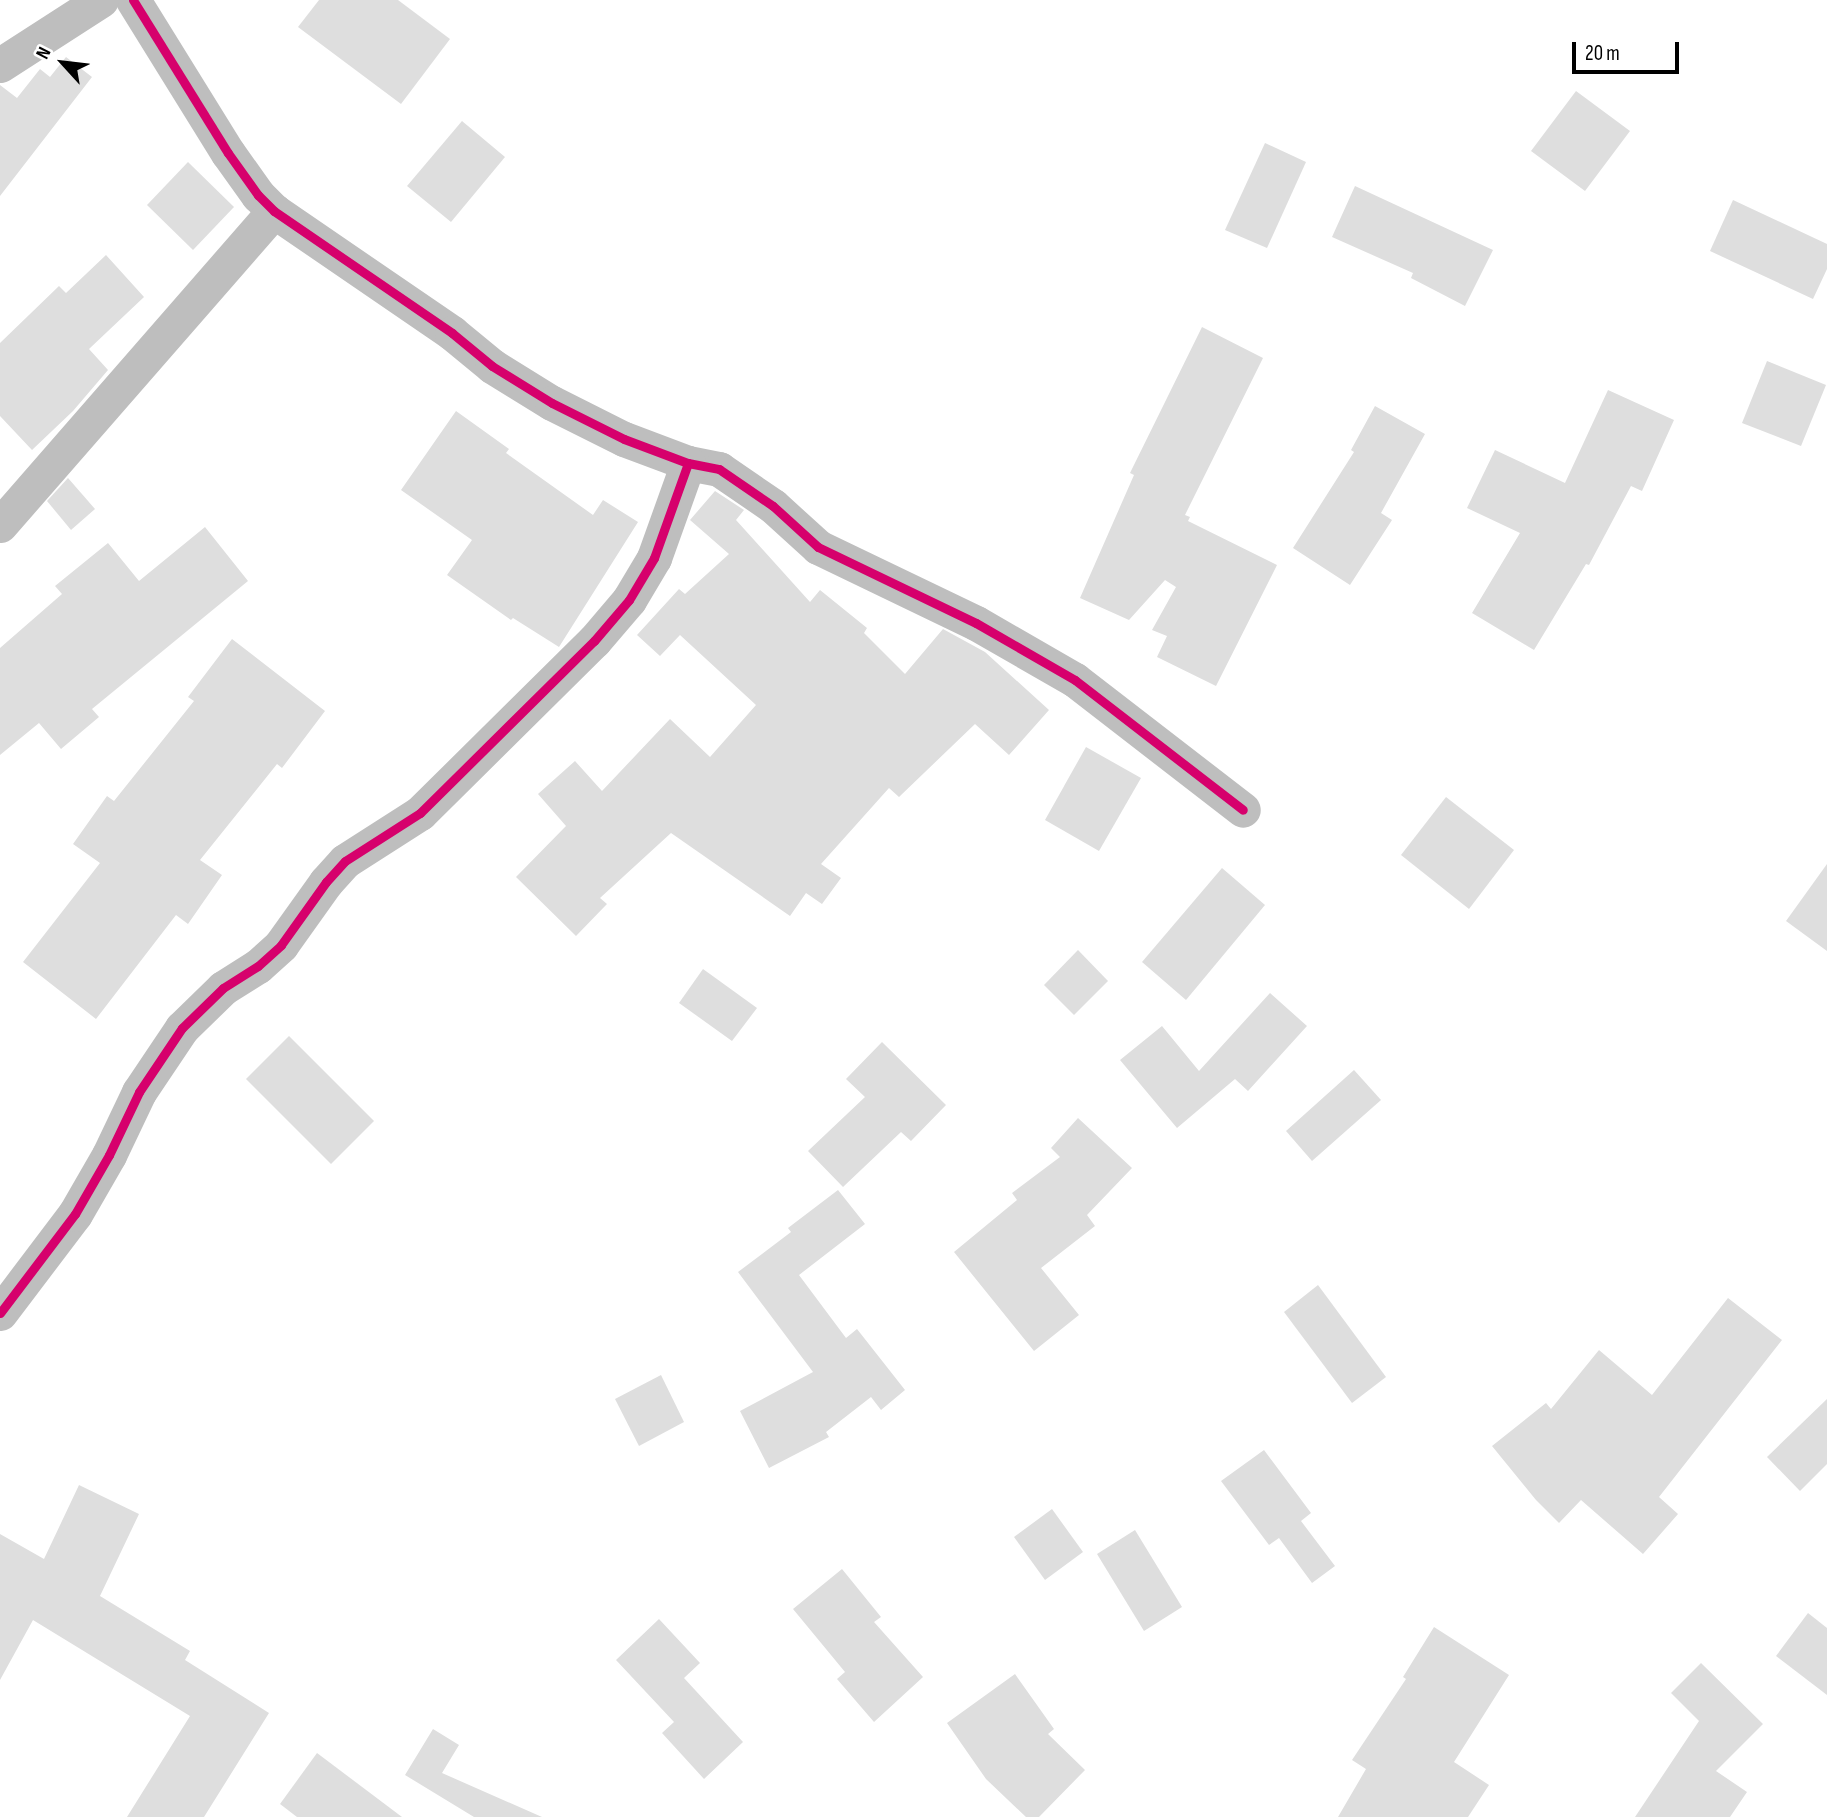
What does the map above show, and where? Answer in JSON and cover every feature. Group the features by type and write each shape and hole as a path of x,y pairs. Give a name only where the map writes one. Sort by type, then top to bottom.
{"street":[{"path":"0,65 101,0"},
{"path":"133,0 228,153 258,195 274,211 452,333 492,366 552,403 624,439 688,463 719,469 773,506 818,547 976,623 1075,680 1243,810"},
{"path":"0,525 274,211"},
{"path":"0,1313 75,1214 109,1155 139,1092 182,1028 223,988 258,966 281,945 326,882 345,861 421,813 594,641 629,600 654,558 688,463"}],"building":[{"path":"319,0 398,0 450,39 401,104 298,27"},
{"path":"66,57 92,77 0,196 0,85 17,98 40,69 50,77"},
{"path":"1576,91 1630,131 1585,191 1531,151"},
{"path":"462,121 505,157 451,222 407,186"},
{"path":"1265,143 1306,162 1267,248 1225,230"},
{"path":"188,162 234,207 193,250 147,205"},
{"path":"1355,186 1493,250 1465,306 1411,278 1413,273 1332,237"},
{"path":"1733,200 1827,244 1827,269 1813,299 1710,251"},
{"path":"106,255 144,297 89,349 108,370 73,411 32,450 0,416 0,343 59,286 66,293"},
{"path":"1202,327 1263,358 1185,515 1190,517 1188,521 1277,565 1216,686 1157,657 1167,636 1152,630 1176,587 1165,580 1129,620 1080,598 1134,475 1130,473"},
{"path":"1767,361 1826,385 1801,446 1742,423"},
{"path":"1608,390 1674,420 1642,491 1631,486 1589,565 1586,564 1534,650 1472,613 1520,533 1467,508 1495,450 1565,483"},
{"path":"1375,406 1425,434 1381,513 1392,520 1350,585 1293,548 1354,452 1351,450"},
{"path":"456,411 509,449 506,453 593,515 603,500 638,522 559,647 513,618 511,620 447,575 472,540 401,490"},
{"path":"68,478 95,509 71,530 47,501"},
{"path":"715,491 744,510 736,520 810,602 820,590 867,628 864,633 905,674 943,629 985,652 1049,710 1009,755 975,724 899,797 889,788 821,864 841,878 822,904 806,893 790,916 671,833 600,898 607,904 576,936 516,877 566,826 538,794 575,761 602,791 670,719 710,757 756,705 680,635 660,656 637,635 679,589 685,594 729,554 690,520"},
{"path":"205,527 248,581 92,709 99,717 61,749 39,723 0,755 0,648 62,594 55,586 108,543 139,581"},
{"path":"232,639 325,711 282,768 277,764 200,860 222,875 188,924 176,915 96,1019 23,962 100,863 73,844 107,796 114,801 194,701 188,697"},
{"path":"1086,747 1141,778 1099,851 1045,820"},
{"path":"1446,797 1514,850 1469,909 1401,855"},
{"path":"1827,864 1827,951 1786,921"},
{"path":"1222,868 1265,905 1186,1000 1142,962"},
{"path":"1078,950 1108,981 1074,1015 1044,985"},
{"path":"703,969 757,1008 732,1041 679,1003"},
{"path":"1270,993 1307,1026 1248,1091 1235,1079 1177,1128 1120,1060 1162,1026 1199,1071"},
{"path":"289,1036 374,1121 331,1164 246,1079"},
{"path":"882,1042 946,1105 911,1141 901,1132 843,1187 808,1151 865,1097 846,1079"},
{"path":"1354,1070 1381,1100 1312,1161 1286,1131"},
{"path":"1078,1118 1132,1168 1087,1215 1095,1226 1041,1268 1079,1315 1034,1351 954,1252 1017,1200 1012,1193 1060,1157 1051,1148"},
{"path":"838,1190 865,1224 799,1275 846,1338 857,1329 905,1390 881,1410 871,1397 826,1432 829,1437 769,1468 740,1411 813,1372 738,1272 791,1232 788,1228"},
{"path":"1318,1285 1386,1377 1352,1403 1284,1312"},
{"path":"1728,1298 1782,1340 1659,1497 1678,1514 1643,1554 1581,1500 1559,1523 1536,1500 1492,1446 1546,1403 1551,1409 1599,1350 1652,1395"},
{"path":"661,1375 684,1422 639,1446 615,1399"},
{"path":"1827,1399 1827,1464 1800,1491 1767,1457"},
{"path":"1264,1450 1311,1513 1301,1521 1335,1566 1312,1583 1279,1538 1269,1545 1221,1481"},
{"path":"79,1485 139,1514 100,1596 190,1651 185,1660 269,1713 204,1817 127,1817 190,1716 33,1620 0,1680 0,1534 44,1559"},
{"path":"1052,1509 1083,1552 1045,1580 1014,1537"},
{"path":"1135,1530 1182,1607 1144,1631 1097,1554"},
{"path":"842,1569 881,1617 874,1622 923,1677 874,1722 837,1679 845,1672 793,1609"},
{"path":"1808,1613 1827,1628 1827,1695 1776,1656"},
{"path":"659,1619 700,1663 684,1678 743,1742 704,1779 662,1733 674,1722 616,1660"},
{"path":"1434,1627 1509,1675 1454,1762 1489,1785 1468,1817 1338,1817 1366,1769 1352,1760 1406,1679 1403,1677"},
{"path":"1701,1663 1763,1724 1716,1771 1747,1792 1730,1817 1635,1817 1699,1721 1671,1693"},
{"path":"1015,1674 1054,1729 1048,1734 1085,1770 1039,1817 1026,1817 986,1779 947,1723"},
{"path":"433,1729 459,1745 442,1773 542,1817 474,1817 405,1775"},
{"path":"317,1753 402,1817 297,1817 280,1804"}],"cycle path":[{"path":"133,0 228,153 258,195 274,211 452,333 492,366 552,403 624,439 688,463 719,469 773,506 818,547 976,623 1075,680 1243,810"},
{"path":"0,1313 75,1214 109,1155 139,1092 182,1028 223,988 258,966 281,945 326,882 345,861 420,813 594,641 629,600 654,558 688,463"}]}
